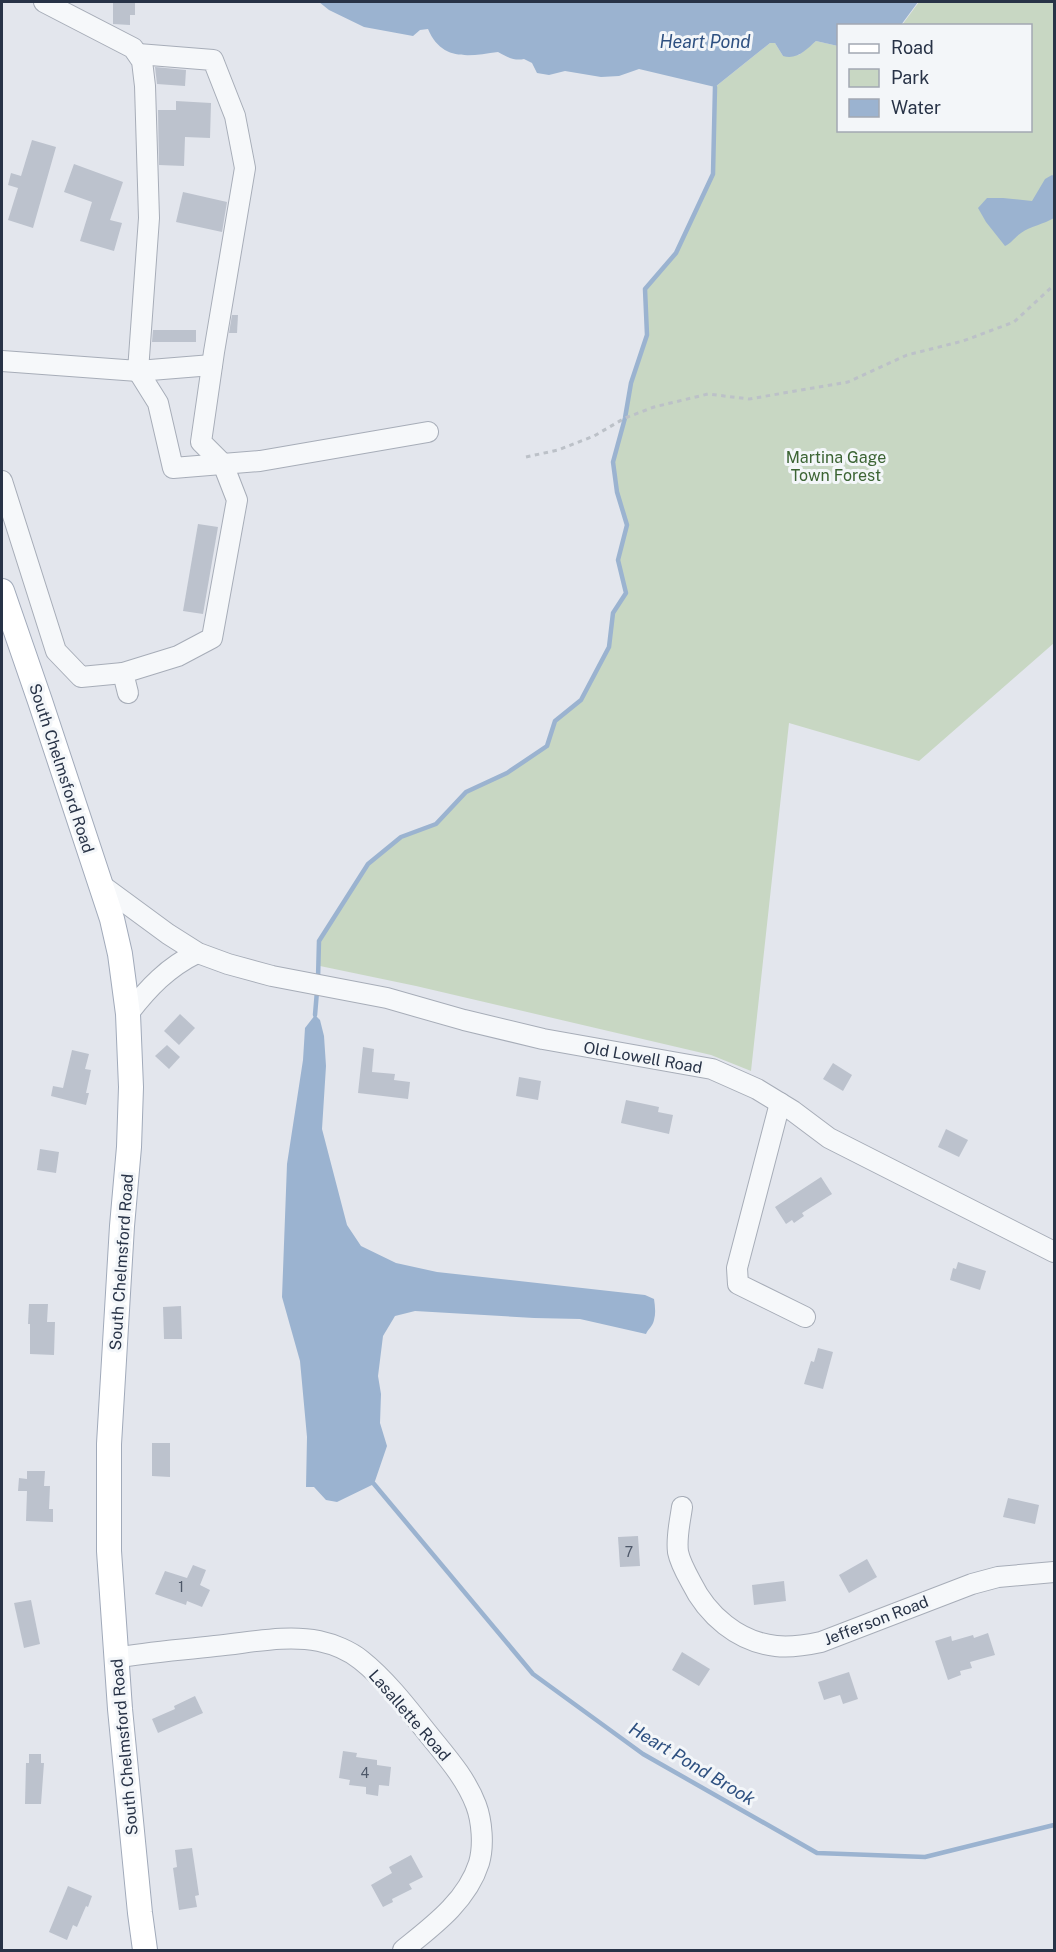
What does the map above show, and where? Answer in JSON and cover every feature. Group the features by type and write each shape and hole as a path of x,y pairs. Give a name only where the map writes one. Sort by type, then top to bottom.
{"main road":[{"name":"South Chelmsford Road","path":"2,591 112,919 120,954 128,1014 131,1088 129,1147 109,1444 108,1500 116,1658 145,1950"}],"street":[{"path":"44,2 134,48 142,61 145,86 149,218 138,371 158,403 174,468 260,461 428,432"},
{"path":"2,481 56,651 81,678 123,673 178,656 212,638 237,500 223,464 201,442 245,168 235,116 213,60 138,54"},
{"path":"2,361 138,371 212,365"},
{"path":"123,673 128,693"},
{"name":"Old Lowell Road","path":"100,884 168,934 197,952 228,964 272,976 387,998 543,1039 712,1069 757,1089 829,1138 1054,1252"},
{"path":"128,1014 162,975 178,962 197,952"},
{"path":"780,1103 736,1278 738,1284 805,1317"},
{"name":"Jefferson Road","path":"682,1507 678,1555 698,1596 710,1612 731,1629 753,1640 776,1646 802,1646 822,1642 972,1584 998,1577 1054,1572"},
{"name":"Lasallette Road","path":"116,1658 158,1651 294,1639 320,1641 360,1659 381,1679 407,1707 467,1785 477,1807 482,1833 480,1861 468,1888 449,1911 403,1950"}],"path":[{"path":"526,457 558,450 594,436 625,418 665,404 708,394 749,399 848,382 907,355 963,341 1014,322 1054,285"}],"green space":[{"name":"Martina Gage Town Forest","path":"919,2 1054,2 1054,643 919,761 789,723 751,1071 711,1055 416,986 320,966 319,941 368,864 401,837 436,824 466,792 507,773 547,746 555,721 581,700 609,647 613,613 626,593 618,560 627,525 617,492 613,462 625,418 631,383 647,335 645,289 676,253 713,174 715,87 770,43 775,43 783,56 799,55 816,41 837,46 837,132 1032,132 1032,24 903,24"}],"water":[{"name":"Heart Pond","path":"319,2 918,2 902,24 837,24 837,46 816,41 801,53 788,57 783,56 775,43 770,43 715,87 639,69 619,76 601,77 565,71 549,75 537,73 532,63 498,52 467,55 449,52 434,40 428,29 420,30 413,36 364,27 329,10"},
{"path":"1054,176 1054,218 1025,231 1005,246 978,208 987,198 1032,201 1045,179"},
{"path":"315,1015 320,1020 324,1036 326,1066 322,1129 347,1225 361,1246 396,1263 437,1272 645,1295 654,1299 655,1310 653,1322 646,1334 580,1319 415,1311 395,1316 383,1336 378,1376 381,1394 380,1423 387,1446 374,1484 337,1502 326,1500 314,1487 306,1487 307,1437 300,1361 282,1297 287,1164 303,1060 305,1028"}],"building":[{"path":"113,2 135,2 135,15 130,15 130,25 113,24"},
{"path":"155,67 186,70 185,86 157,84"},
{"path":"176,101 211,103 210,138 185,137 184,166 159,165 158,110 176,110"},
{"path":"32,140 56,147 33,228 8,220 18,188 8,185 11,173 21,176"},
{"path":"74,164 123,182 110,220 122,223 114,251 80,241 92,202 64,192"},
{"path":"183,192 227,202 222,232 176,222"},
{"path":"232,315 238,315 237,333 229,333"},
{"path":"153,330 196,330 196,342 152,342"},
{"path":"198,524 218,527 203,614 183,611"},
{"path":"180,1014 195,1028 179,1045 164,1031"},
{"path":"167,1045 180,1057 169,1069 155,1056"},
{"path":"363,1047 374,1049 372,1072 395,1074 394,1080 410,1082 408,1099 358,1093"},
{"path":"72,1050 89,1054 85,1069 91,1070 86,1105 51,1096 53,1086 63,1088"},
{"path":"833,1063 852,1075 843,1091 823,1079"},
{"path":"519,1077 541,1081 538,1100 516,1096"},
{"path":"626,1100 659,1107 658,1112 673,1115 669,1134 621,1123"},
{"path":"946,1129 968,1140 959,1157 938,1147"},
{"path":"40,1149 59,1152 56,1173 37,1170"},
{"path":"821,1177 832,1194 802,1213 804,1216 794,1223 792,1220 786,1224 775,1207"},
{"path":"958,1262 986,1271 980,1290 950,1280 953,1268 956,1269"},
{"path":"29,1304 48,1304 47,1322 55,1322 54,1355 30,1354"},
{"path":"181,1306 182,1339 164,1339 163,1307"},
{"path":"818,1348 833,1352 823,1389 804,1384 811,1361 814,1362"},
{"path":"152,1443 170,1443 170,1477 152,1476"},
{"path":"27,1471 45,1471 44,1486 50,1486 49,1509 53,1509 53,1522 26,1521 27,1491 18,1491 19,1478 27,1479"},
{"path":"1008,1498 1039,1505 1035,1524 1003,1517"},
{"path":"638,1536 640,1566 620,1567 618,1537"},
{"path":"867,1559 877,1577 849,1593 839,1575"},
{"path":"193,1565 206,1570 200,1585 210,1590 202,1607 187,1601 186,1605 155,1594 165,1571 187,1578"},
{"path":"784,1581 786,1601 754,1605 752,1585"},
{"path":"31,1600 40,1644 24,1648 14,1603"},
{"path":"988,1633 995,1655 970,1662 972,1668 960,1671 961,1675 948,1680 935,1641 951,1636 952,1641 973,1635 974,1638"},
{"path":"682,1652 710,1669 699,1686 672,1670"},
{"path":"849,1672 858,1699 843,1704 840,1695 824,1700 818,1682"},
{"path":"195,1696 203,1713 158,1733 152,1719 175,1709 174,1706"},
{"path":"343,1751 357,1753 356,1757 377,1760 377,1765 391,1767 389,1786 379,1785 378,1796 366,1794 366,1787 349,1785 350,1780 339,1778"},
{"path":"29,1754 41,1754 41,1763 44,1763 41,1804 25,1804 26,1763 29,1763"},
{"path":"192,1848 199,1895 195,1896 197,1907 179,1910 173,1868 177,1867 175,1850"},
{"path":"411,1855 423,1877 409,1884 412,1889 392,1899 393,1902 383,1907 371,1885 392,1873 389,1867"},
{"path":"68,1886 92,1896 77,1927 73,1925 67,1940 49,1932"}],"waterway":[{"name":"Heart Pond Brook","path":"318,979 319,941 368,864 401,837 436,824 466,792 507,773 547,746 555,721 581,700 609,647 613,613 626,593 618,560 627,525 617,492 613,462 625,418 631,383 647,335 645,289 676,253 713,174 715,87"},
{"name":"Heart Pond Brook","path":"315,1015 317,991"},
{"name":"Heart Pond Brook","path":"374,1484 533,1674 643,1754 817,1853 925,1857 1054,1825"}]}
